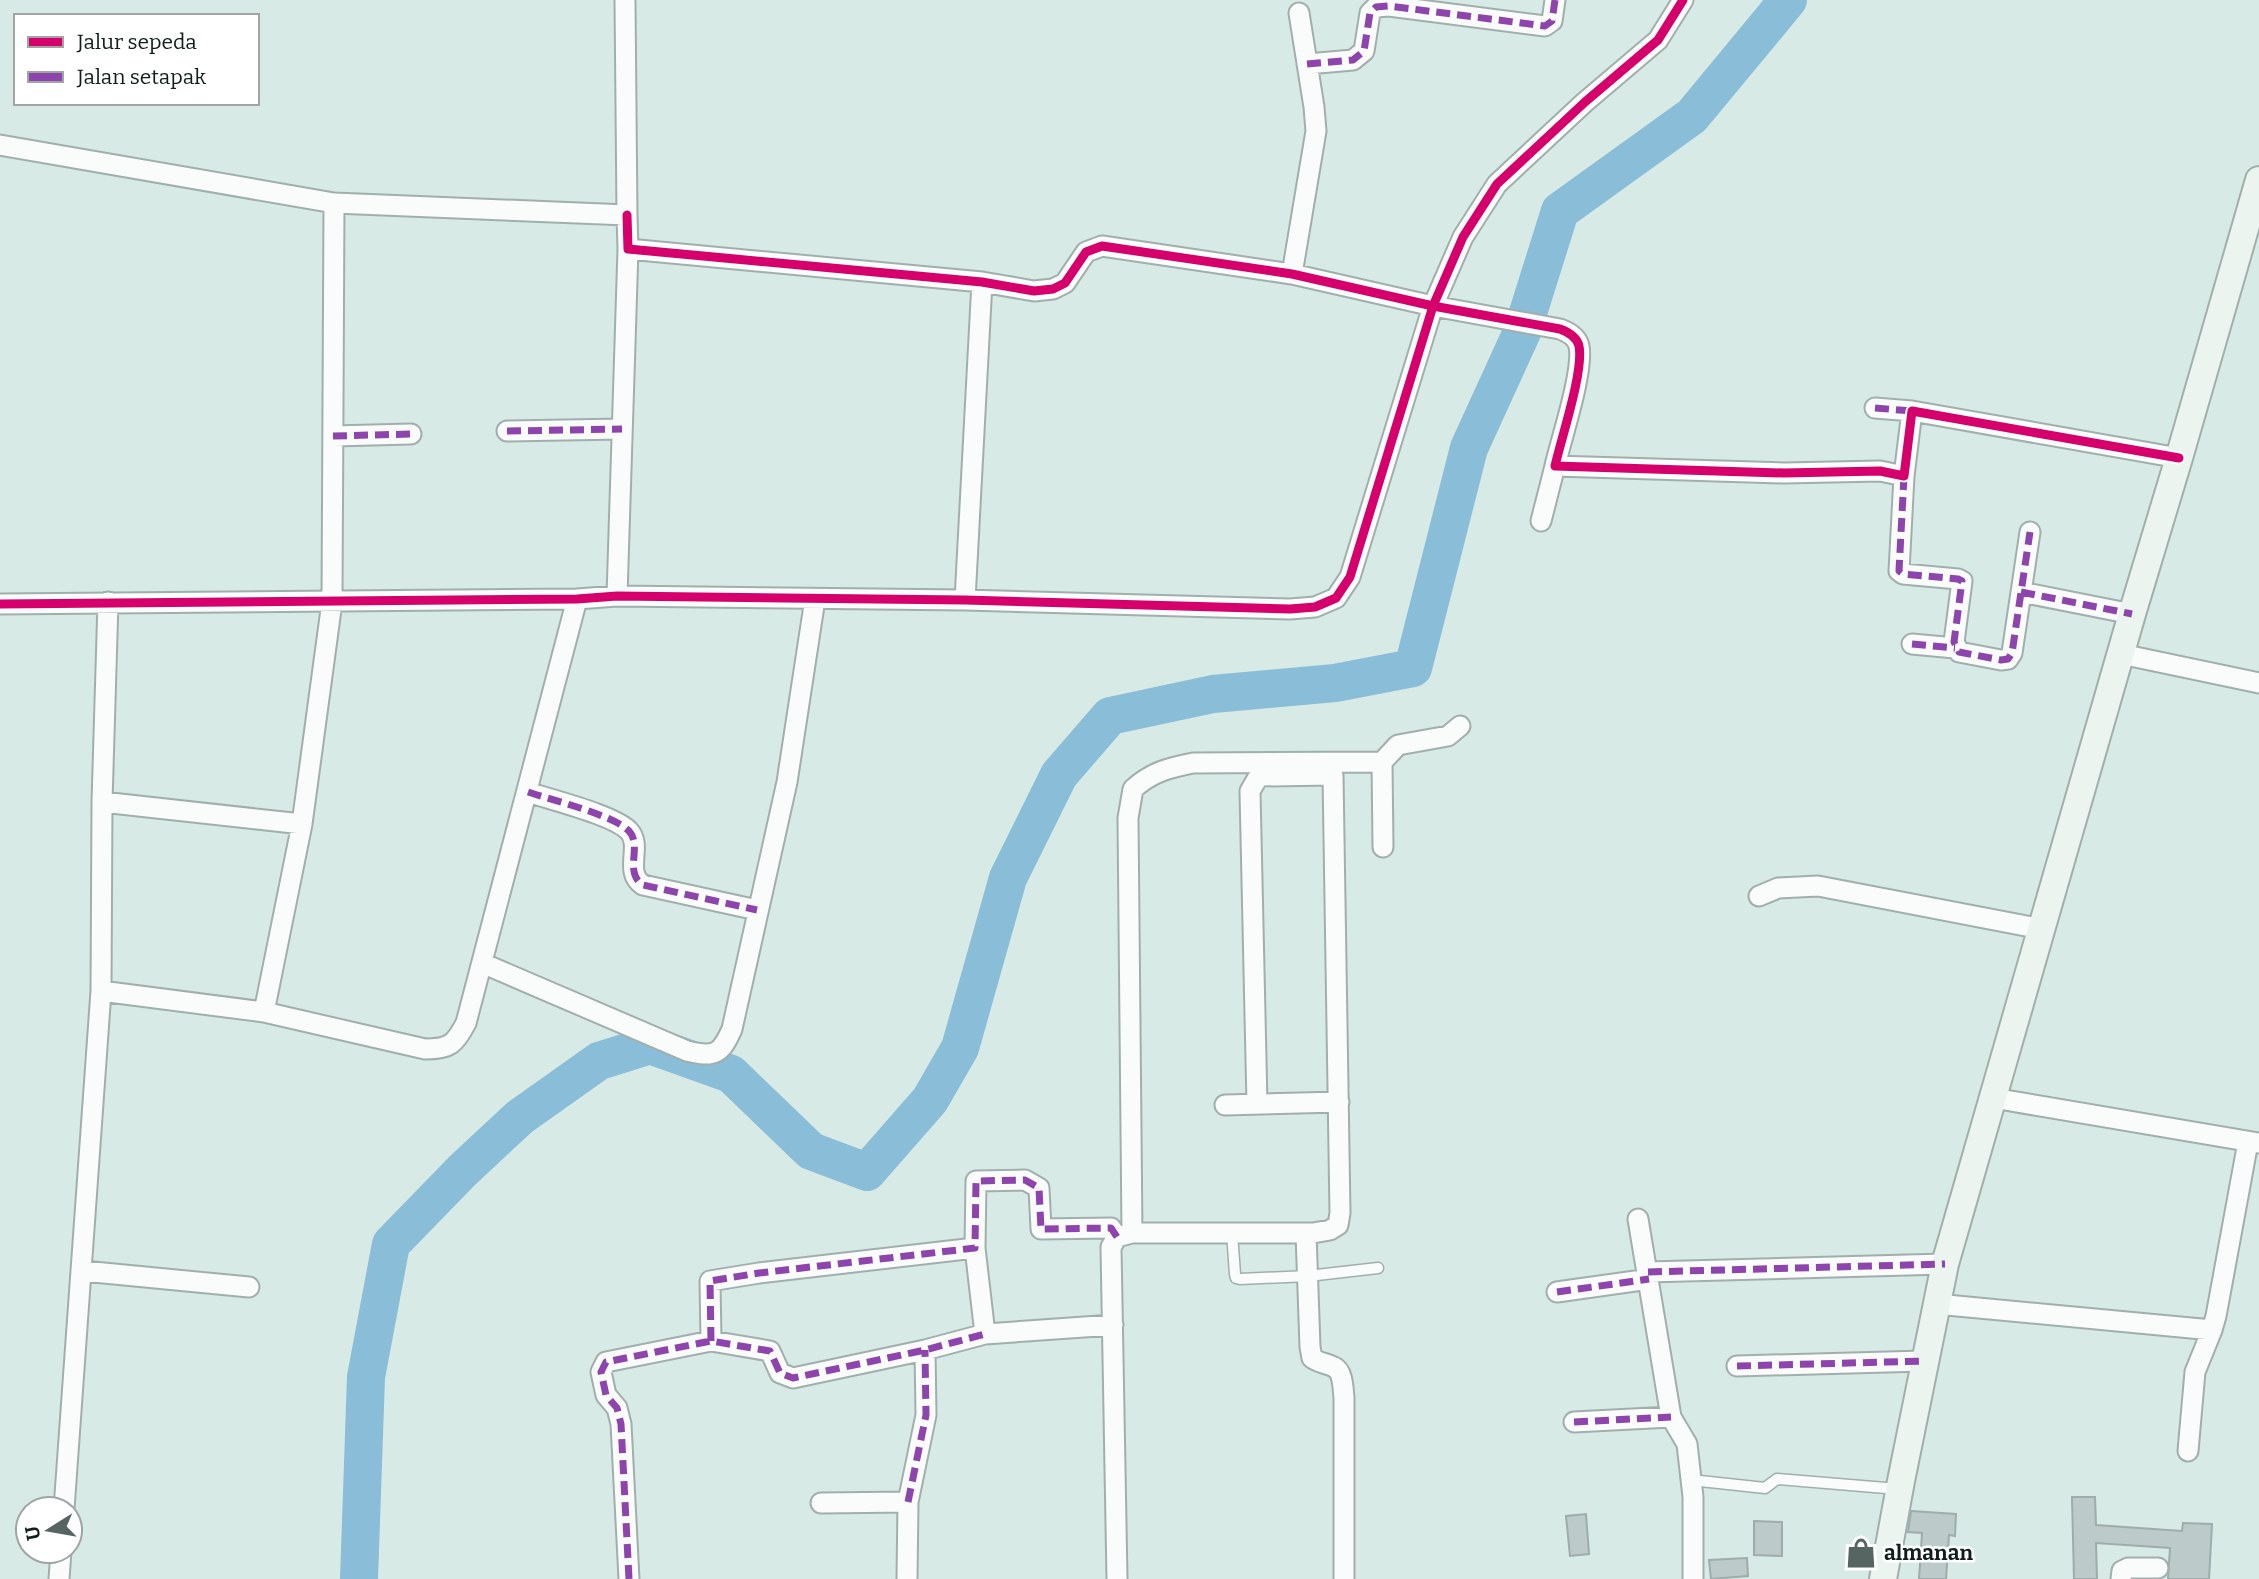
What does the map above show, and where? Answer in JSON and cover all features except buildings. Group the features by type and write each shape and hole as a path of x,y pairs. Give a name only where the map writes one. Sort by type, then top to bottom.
{"street":[{"path":"617,596 628,249 625,0"},
{"path":"1307,64 1353,61 1364,51 1370,13 1376,8 1389,6 1545,26 1552,21 1555,0"},
{"path":"0,604 331,602 617,596 965,600 1290,609 1315,607 1336,598 1350,577 1433,306 1463,237 1497,184 1585,102 1658,40 1683,0"},
{"path":"1292,274 1315,131 1299,13"},
{"path":"0,145 334,203 627,215"},
{"path":"1883,1579 1945,1264 2259,180"},
{"path":"264,1012 302,824 331,602 334,203"},
{"path":"628,249 982,282 1034,291 1053,289 1065,283 1086,252 1102,246 1292,274 1570,333 1579,344 1580,365 1541,521"},
{"path":"965,600 982,282"},
{"path":"1875,408 1912,411 2179,458"},
{"path":"1912,411 1903,475 1899,571 1903,574 1962,581 1955,648"},
{"path":"507,431 622,429"},
{"path":"333,436 411,434"},
{"path":"1555,466 1784,472 1880,471 1903,475"},
{"path":"1912,643 1955,648 1959,652 2008,659 2012,653 2030,532"},
{"path":"2021,592 2132,614"},
{"path":"101,991 264,1012 425,1049 442,1049 456,1041 466,1023 577,598"},
{"path":"482,963 687,1051 704,1056 715,1054 724,1046 732,1029 787,782 815,599"},
{"path":"65,1495 101,991 102,802 108,602"},
{"path":"2121,654 2259,683"},
{"path":"1257,1104 1250,791 1261,776 1382,762 1398,745 1448,736 1460,726"},
{"path":"1382,762 1383,847"},
{"path":"1117,1579 1111,1247 1124,1235 1128,818 1133,789 1147,776 1193,763 1332,769"},
{"path":"985,1334 975,1248 976,1181 1026,1180 1039,1188 1041,1228 1111,1228 1124,1235 1306,1233 1330,1230 1338,1225 1339,1102 1332,769"},
{"path":"528,792 612,820 629,831 634,839 634,872 637,881 643,885 757,910"},
{"path":"102,802 302,824"},
{"path":"1759,896 1778,888 1818,886 2042,929"},
{"path":"1993,1098 2253,1143 2212,1331 2194,1372 2188,1451"},
{"path":"1225,1105 1339,1102"},
{"path":"1638,1219 1671,1416 1687,1444 1693,1497 1693,1579"},
{"path":"1306,1233 1312,1358 1322,1364 1336,1367 1340,1373 1344,1398 1344,1579"},
{"path":"712,1341 710,1281 975,1248"},
{"path":"1557,1292 1649,1275 1945,1264"},
{"path":"83,1271 249,1287"},
{"path":"1936,1304 2212,1331"},
{"path":"629,1579 621,1424 617,1408 606,1395 601,1372 606,1362 712,1341 770,1351 780,1373 793,1378 925,1350 985,1334 1113,1325"},
{"path":"906,1579 908,1502 926,1415 925,1350"},
{"path":"1737,1366 1924,1361"},
{"path":"1574,1422 1671,1416"},
{"path":"821,1503 908,1502"},
{"path":"2121,1579 2122,1571 2128,1567 2158,1569"}],"lane":[{"path":"1232,1233 1237,1278 1308,1276 1378,1268"},
{"path":"1691,1480 1765,1488 1777,1479 1899,1489"}],"waterway":[{"path":"359,1579 366,1377 391,1244 463,1170 520,1117 599,1061 650,1045 731,1074 811,1151 867,1172 930,1100 960,1048 1008,878 1059,775 1110,716 1213,694 1335,683 1413,668 1469,448 1522,332 1560,211 1692,116 1788,0"}],"marked path":[{"path":"1307,64 1353,60 1364,51 1370,13 1376,7 1389,6 1545,26 1552,21 1555,0"},
{"path":"1875,408 1912,411"},
{"path":"507,431 622,429"},
{"path":"333,436 411,434"},
{"path":"1904,476 1899,571 1903,574 1962,581 1954,642 1959,652 2001,660 2008,659 2012,653 2030,532"},
{"path":"2021,592 2132,614"},
{"path":"1912,644 1955,648"},
{"path":"528,792 610,819 629,831 634,844 634,873 643,885 757,910"},
{"path":"711,1341 710,1281 975,1248 976,1181 1025,1180 1039,1188 1041,1229 1111,1228 1117,1237"},
{"path":"1648,1272 1945,1264"},
{"path":"1557,1292 1649,1279"},
{"path":"629,1579 621,1424 617,1408 606,1395 601,1372 606,1362 711,1341 770,1351 780,1373 793,1378 925,1350 985,1334"},
{"path":"908,1502 926,1415 925,1350"},
{"path":"1737,1366 1924,1361"},
{"path":"1574,1422 1671,1417"}],"cycle path":[{"path":"0,604 577,599 617,596 965,600 1290,609 1315,607 1336,598 1350,577 1433,306 1463,237 1497,184 1585,102 1658,40 1683,0"},
{"path":"627,215 628,249 982,282 1034,291 1053,289 1065,283 1086,252 1102,246 1292,274 1433,306 1560,329 1576,340 1580,357 1555,466 1784,473 1880,471 1904,476 1912,411 2179,458"}],"place":[{"name":"almanan","path":"1861,1553"}]}
